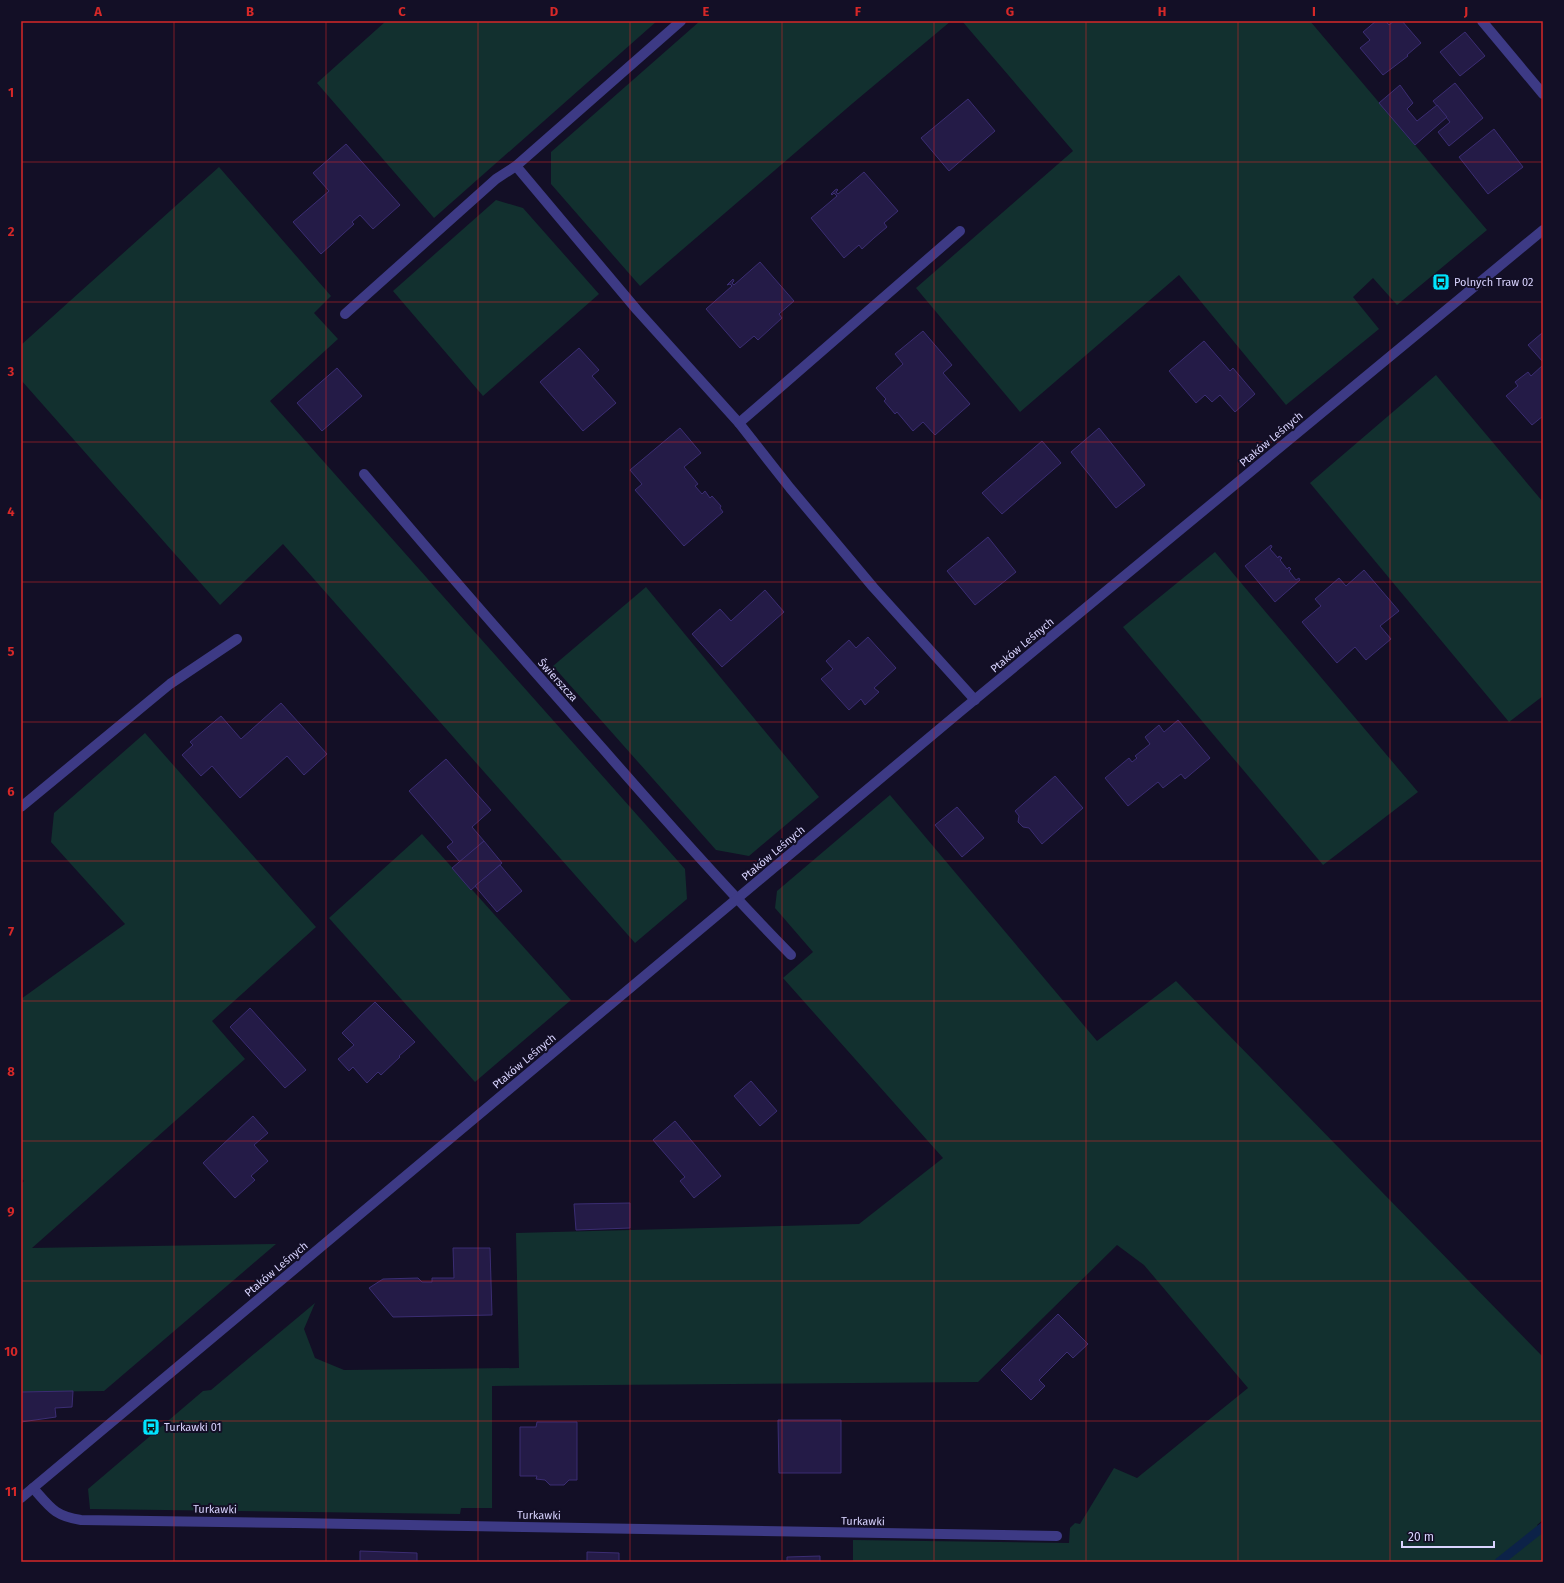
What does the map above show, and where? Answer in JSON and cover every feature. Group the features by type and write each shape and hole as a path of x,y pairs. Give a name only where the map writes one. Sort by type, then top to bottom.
{"street":[{"path":"345,314 496,179 516,166 681,21"},
{"path":"1482,21 1543,94"},
{"path":"516,166 637,310 739,423 790,488 873,587 975,700"},
{"name":"Ptaków Leśnych","path":"21,1498 736,899 1543,230"},
{"path":"739,423 960,231"},
{"name":"Świerszcza","path":"364,474 455,582 736,899 792,956"},
{"path":"21,807 170,684 238,639"},
{"name":"Turkawki","path":"33,1488 52,1510 59,1515 81,1520 1057,1536"}],"green space":[{"path":"386,21 657,21 434,218 317,83"},
{"path":"700,21 951,21 640,286 551,184 551,152"},
{"path":"962,21 1310,21 1487,230 1397,305 1373,278 1353,297 1379,329 1286,405 1179,275 1020,412 916,288 1073,151"},
{"path":"219,167 331,296 314,313 338,339 270,401 685,869 687,899 635,943 283,544 220,605 21,380 21,345"},
{"path":"496,200 523,208 599,294 483,396 393,291"},
{"path":"1436,375 1543,502 1543,696 1509,722 1310,483"},
{"path":"1215,552 1418,792 1323,865 1123,627"},
{"path":"646,587 819,797 749,856 716,850 553,666"},
{"path":"145,733 316,927 212,1021 245,1059 32,1248 276,1244 104,1391 21,1392 21,1184 24,1181 21,1178 21,999 125,924 51,842 54,813"},
{"path":"890,795 1097,1041 1176,981 1543,1357 1543,1520 1537,1525 1543,1532 1543,1562 853,1562 853,1540 1069,1543 1070,1528 1075,1523 1080,1524 1114,1468 1137,1478 1248,1388 1144,1265 1117,1245 978,1382 492,1386 492,1508 461,1508 460,1514 90,1509 88,1489 203,1391 211,1390 315,1303 304,1329 315,1358 344,1370 519,1368 516,1233 859,1224 943,1158 783,978 813,952 775,908 777,891"},
{"path":"422,834 571,1000 475,1082 329,918"}],"building":[{"path":"1376,21 1386,21 1389,25 1394,21 1402,21 1421,43 1407,55 1408,56 1383,75 1360,48 1370,40 1363,32"},
{"path":"1465,32 1485,56 1460,76 1440,52"},
{"path":"1455,83 1483,118 1449,146 1438,132 1450,122 1433,101"},
{"path":"1400,85 1413,103 1407,109 1417,121 1437,105 1447,117 1415,145 1379,103"},
{"path":"968,99 995,131 949,171 921,138"},
{"path":"1494,129 1523,167 1488,194 1459,157"},
{"path":"346,144 400,205 373,229 360,215 352,222 354,224 321,254 293,222 329,191 313,173"},
{"path":"864,172 898,211 884,223 887,227 862,249 859,245 844,258 811,218 837,196 834,193 832,195 831,194 835,190 838,190 836,192 838,194"},
{"path":"760,262 794,301 779,314 782,318 758,340 754,336 740,348 706,309 732,286 730,284 727,285 733,279 734,281 732,283 734,285"},
{"path":"923,331 952,365 943,373 970,404 935,435 923,422 913,431 897,412 895,414 884,401 886,399 876,388 903,364 895,354"},
{"path":"1543,333 1543,362 1528,345"},
{"path":"1204,341 1230,371 1233,368 1255,394 1235,412 1220,395 1212,402 1205,395 1196,403 1169,371"},
{"path":"579,348 599,370 592,376 616,403 583,431 540,382"},
{"path":"1543,365 1543,416 1532,425 1506,396 1518,386 1515,382 1528,372 1531,376"},
{"path":"337,368 362,396 322,431 297,403"},
{"path":"680,428 701,453 684,467 698,484 695,486 702,494 705,491 710,498 712,496 721,506 720,508 723,512 684,546 635,490 642,484 630,470"},
{"path":"1099,428 1145,485 1116,508 1071,452"},
{"path":"1042,441 1061,463 1002,514 982,493"},
{"path":"988,537 1016,572 975,605 947,571"},
{"path":"1271,545 1272,547 1270,549 1278,558 1279,556 1282,558 1280,560 1287,569 1289,567 1291,569 1289,571 1296,580 1299,578 1300,580 1275,602 1245,566"},
{"path":"1364,570 1399,611 1380,626 1391,639 1366,660 1355,647 1337,663 1302,622 1321,606 1315,599 1339,578 1346,586"},
{"path":"765,590 784,612 722,667 692,634 720,609 731,621"},
{"path":"868,637 896,668 874,688 879,692 865,705 861,699 849,710 821,679 833,669 826,661 849,640 856,648"},
{"path":"281,703 327,754 304,775 287,756 240,798 212,766 201,776 182,755 193,745 190,742 221,716 241,739"},
{"path":"1178,720 1210,758 1185,779 1181,774 1163,788 1158,782 1128,806 1105,778 1129,758 1132,762 1137,758 1135,756 1150,744 1145,737 1159,725 1164,732"},
{"path":"446,759 491,810 472,827 484,841 460,862 447,847 453,842 409,791"},
{"path":"1055,776 1083,808 1042,844 1029,828 1023,827 1018,822 1019,816 1015,811"},
{"path":"957,807 984,838 962,857 935,825"},
{"path":"484,841 502,863 471,890 452,868"},
{"path":"500,865 522,891 497,912 475,886"},
{"path":"375,1002 415,1042 381,1075 378,1072 367,1083 353,1067 349,1071 338,1059 354,1045 342,1033"},
{"path":"250,1008 306,1070 285,1088 230,1027"},
{"path":"751,1081 777,1111 760,1126 734,1096"},
{"path":"253,1116 268,1133 254,1145 268,1161 251,1176 255,1180 235,1198 203,1163"},
{"path":"675,1121 721,1176 694,1198 680,1181 685,1177 653,1140"},
{"path":"630,1203 630,1228 576,1230 574,1204"},
{"path":"453,1248 490,1248 492,1315 393,1317 369,1288 383,1279 418,1278 422,1282 432,1282 432,1278 454,1278"},
{"path":"1058,1314 1088,1344 1073,1358 1067,1352 1039,1380 1045,1386 1031,1400 1001,1370"},
{"path":"73,1391 72,1407 55,1408 56,1417 21,1422 21,1392"},
{"path":"778,1420 841,1420 841,1473 779,1473"},
{"path":"537,1422 577,1422 577,1480 569,1480 564,1485 550,1485 545,1480 536,1479 537,1476 520,1476 520,1427 536,1427"},
{"path":"360,1551 417,1553 417,1562 360,1562"},
{"path":"587,1552 619,1553 619,1562 559,1562 587,1561"},
{"path":"820,1556 820,1562 787,1562 787,1557"}],"waterway":[{"path":"1499,1562 1543,1527"}],"place":[{"name":"Polnych Traw 02","path":"1441,282"},
{"name":"Turkawki 01","path":"151,1427"}]}
